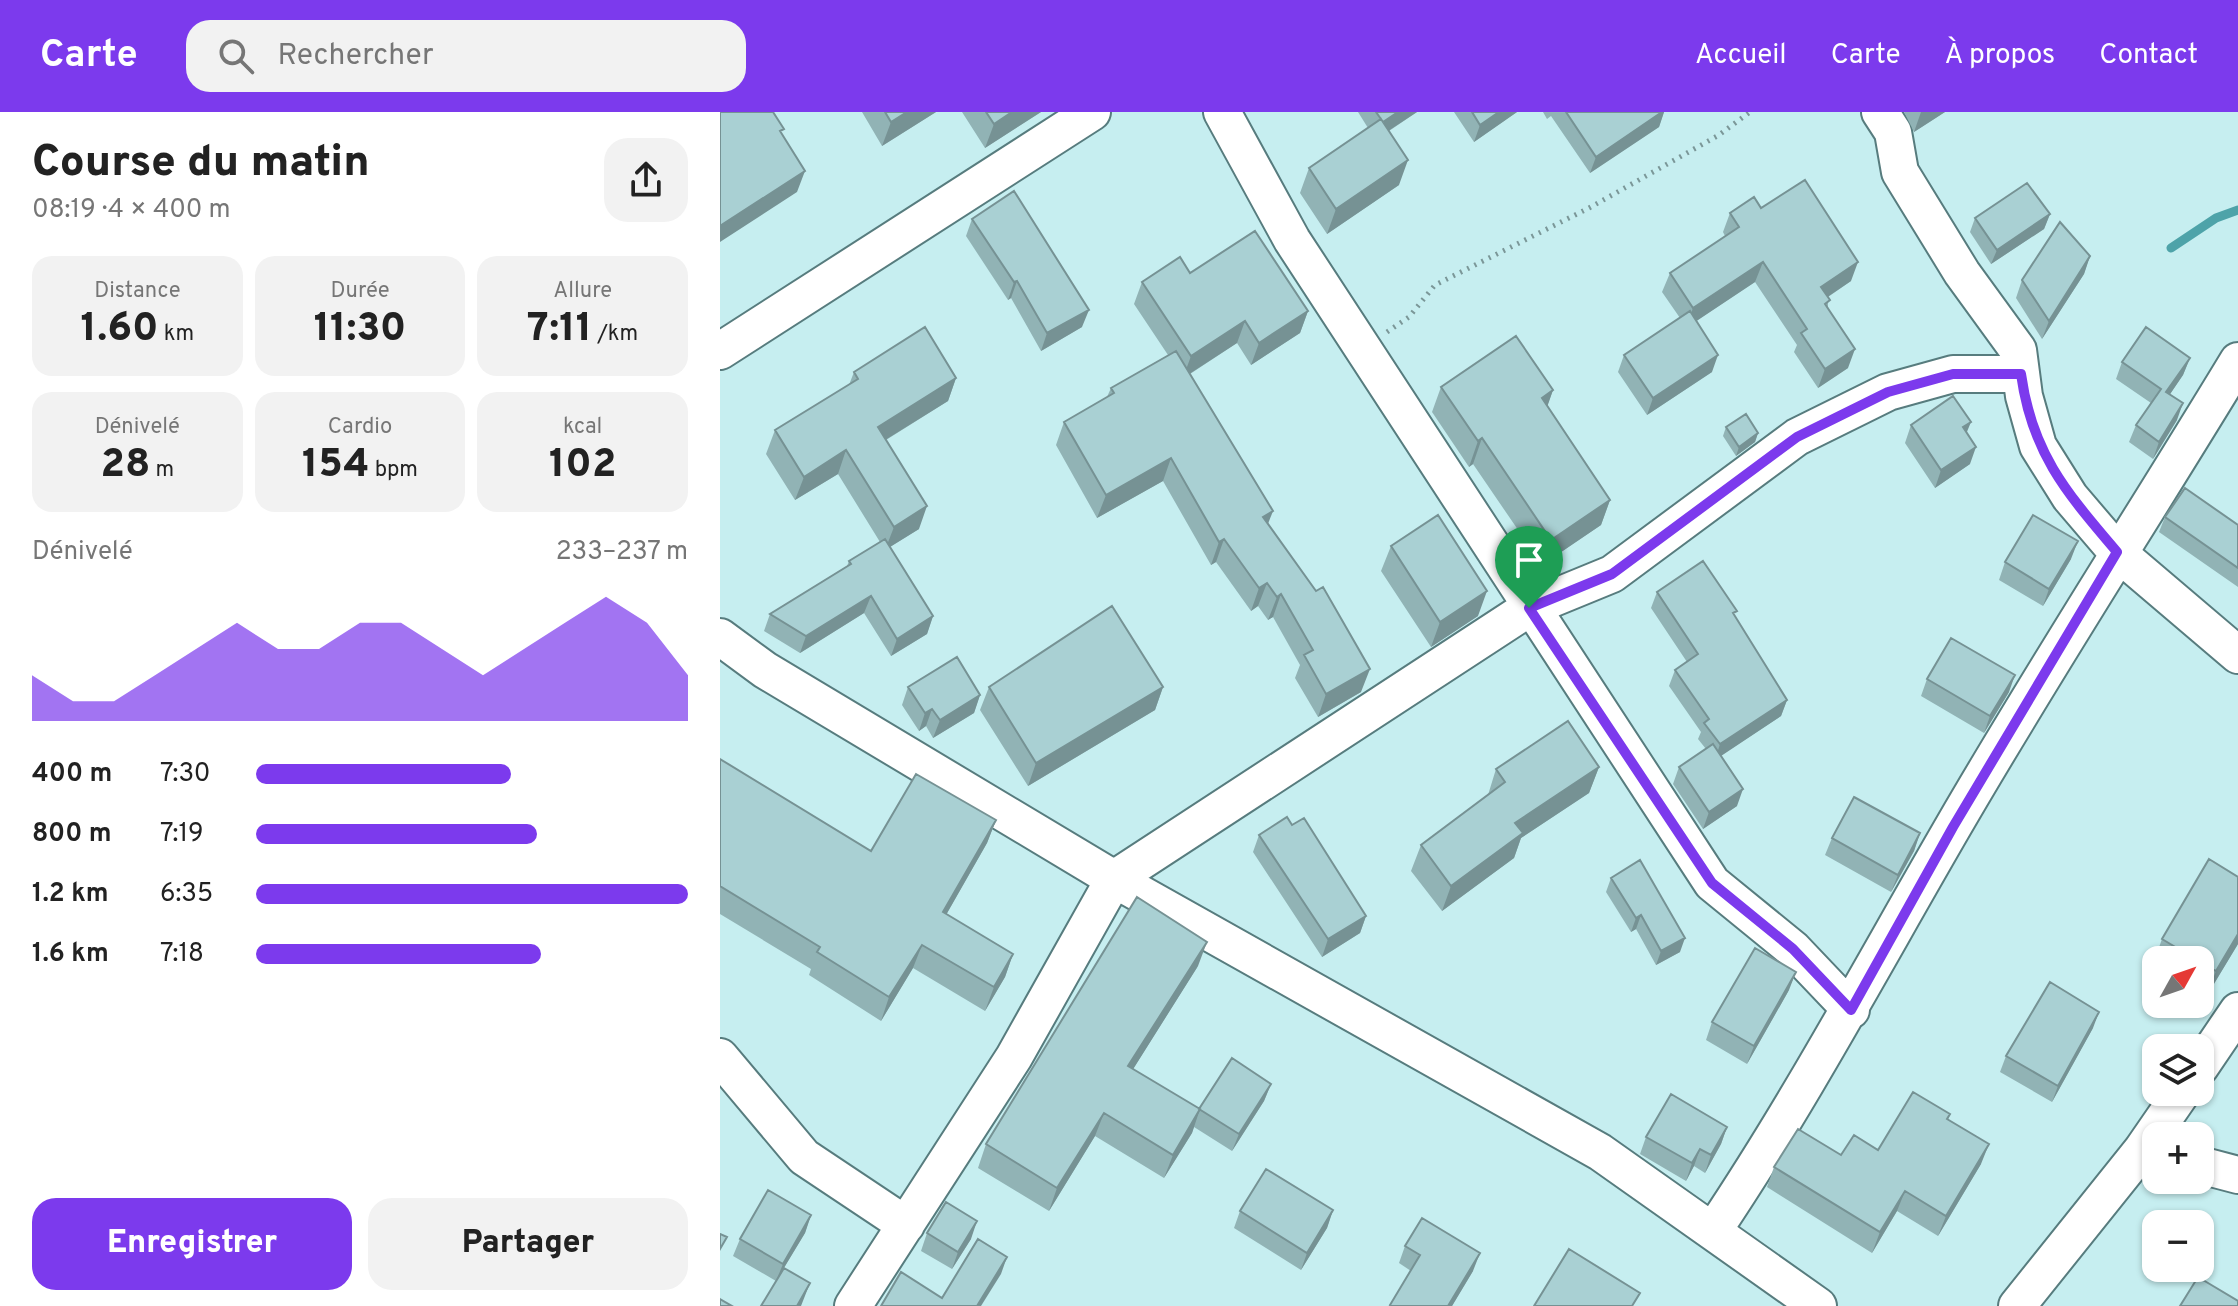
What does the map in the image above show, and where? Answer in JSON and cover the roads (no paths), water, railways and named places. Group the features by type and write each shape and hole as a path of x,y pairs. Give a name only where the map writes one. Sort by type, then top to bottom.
{"street":[{"path":"720,351 1092,112"},
{"path":"1222,112 1292,240 1529,608 1712,883 1793,949 1851,1010"},
{"path":"1880,112 1893,132 1900,172 1962,273 2018,350 2038,446 2070,497 2117,552 2238,655"},
{"path":"1713,1231 1851,1010 1953,827 2117,552 2238,361"},
{"path":"853,1306 1014,1057 1114,879 1529,608 1612,574 1797,437 1888,392 1953,374 2021,374"},
{"path":"720,637 765,670 1114,879 1600,1152 1818,1306"},
{"path":"2214,1046 2238,1011"},
{"path":"720,1057 804,1157 906,1225"},
{"path":"2017,1306 2142,1160"},
{"path":"2214,1169 2238,1175"}],"waterway":[{"path":"2171,248 2216,218 2238,210"}]}
